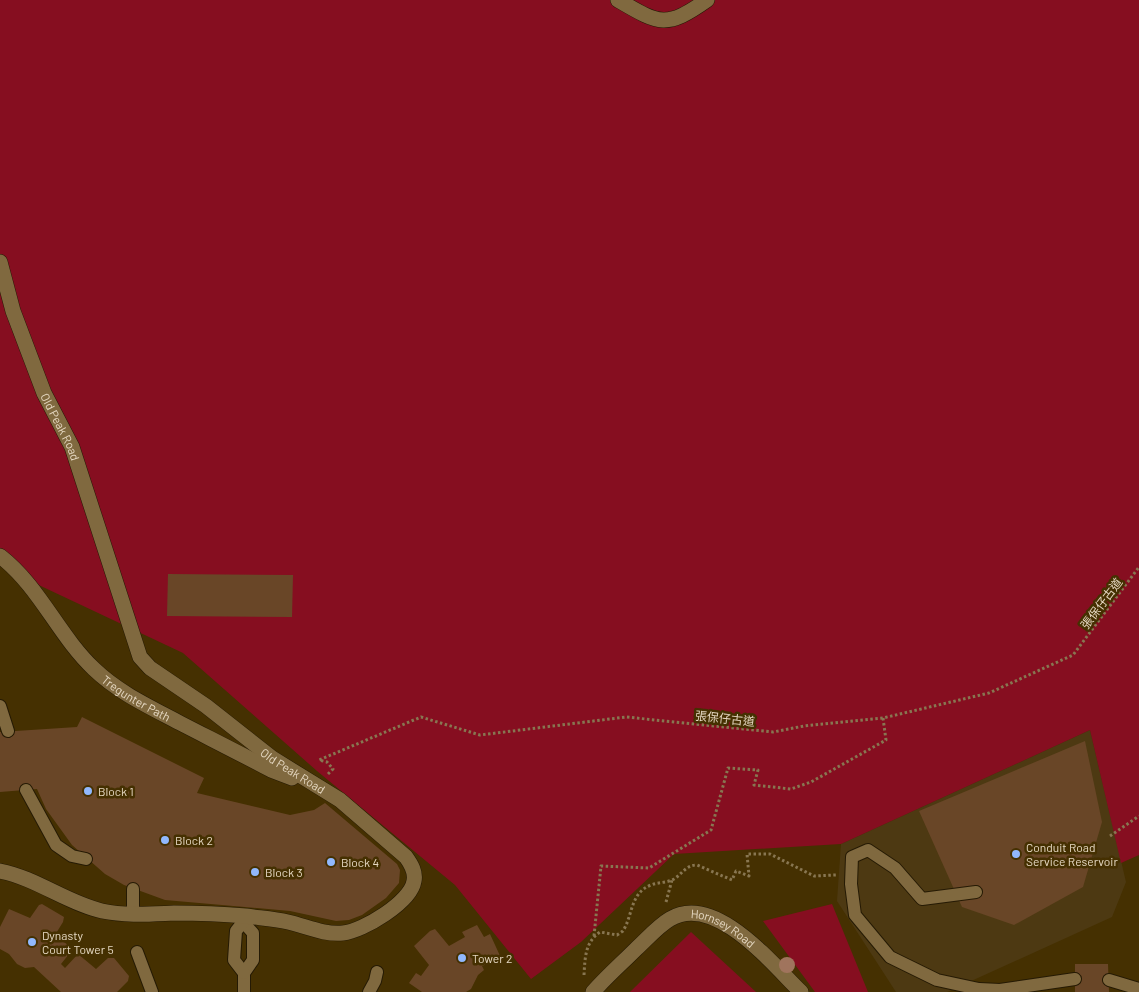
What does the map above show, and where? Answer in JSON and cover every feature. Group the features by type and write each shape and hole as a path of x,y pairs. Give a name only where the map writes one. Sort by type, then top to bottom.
{"street":[{"path":"618,0 654,20 666,22 686,14 707,0"},
{"name":"Old Peak Road","path":"0,262 14,310 44,393 72,447 140,657 150,668 193,696 272,758 315,787 340,800 406,856 414,873 412,887 406,896 383,916 350,932 328,932 288,922 188,913 133,915 94,909 19,877 0,871"},
{"name":"Tregunter Path","path":"0,556 26,579 83,657 100,675 121,690 271,770 315,787"},
{"name":"Hornsey Road","path":"589,986 662,925 680,914 692,914 719,920 734,929 801,992"}],"lane":[{"path":"0,706 8,731"},
{"path":"26,790 56,845 72,856 86,859"},
{"path":"976,892 922,899 895,868 868,850 852,857 851,874 855,916 890,957 937,980 979,989 1000,990 1076,979"},
{"path":"133,915 134,889"},
{"path":"244,973 234,960 236,931 243,919 253,933 253,960 244,973 244,992"},
{"path":"137,952 152,992"},
{"path":"369,992 377,972"},
{"path":"1109,980 1139,989"}],"path":[{"name":"張保仔古道","path":"315,787 333,769 327,762 319,760 421,717 480,735 626,717 773,732 882,718 989,693 1072,655 1139,567"},
{"path":"589,986 586,953 594,936 601,866 649,868 712,830 728,768 758,770 754,785 791,789 811,782 886,740 882,718"},
{"path":"1110,836 1139,816"},
{"path":"594,936 600,932 617,935 623,931 634,900 640,892 650,885 672,880 692,865 697,865 732,880 736,871 749,876 747,854 770,854 814,876 851,874"}],"shaded area":[{"path":"0,0 1139,0 1139,855 1121,863 1090,730 841,844 674,854 581,942 531,979 455,885 317,771 183,653 26,579 0,563"},
{"name":"Conduit Road Service Reservoir","path":"1090,730 1126,882 1112,917 947,992 896,992 837,901 841,844"},
{"path":"832,904 868,992 815,992 763,921"},
{"path":"691,932 756,992 630,992"}],"building":[{"path":"168,574 293,575 292,617 167,616"},
{"path":"82,717 204,778 197,793 290,815 314,810 325,803 397,864 400,870 399,883 386,898 362,915 349,920 336,921 290,911 165,900 124,885 105,874 72,845 46,809 37,789 0,792 0,732 77,727"},
{"name":"Conduit Road Service Reservoir","path":"1085,741 1102,822 1083,887 1014,925 962,907 919,811"},
{"name":"Dynasty Court Tower 5","path":"42,904 64,917 55,935 73,949 61,964 65,968 78,954 96,969 108,958 114,958 129,976 128,981 117,992 61,992 34,967 25,968 17,964 9,954 0,949 0,927 9,909 30,918 39,905"},
{"name":"Tower 2","path":"477,925 484,937 490,934 501,958 482,966 484,970 478,975 471,989 466,992 422,992 409,983 416,973 421,976 429,965 414,946 430,931 435,929 449,946 465,937 462,932"},
{"path":"1075,964 1108,964 1109,992 1075,992"}],"place":[{"name":"Block 1","path":"88,791"},
{"name":"Block 2","path":"165,840"},
{"name":"Conduit Road Service Reservoir","path":"1016,854"},
{"name":"Block 4","path":"331,862"},
{"name":"Block 3","path":"255,872"},
{"name":"Dynasty Court Tower 5","path":"32,942"},
{"name":"Tower 2","path":"462,958"}]}
